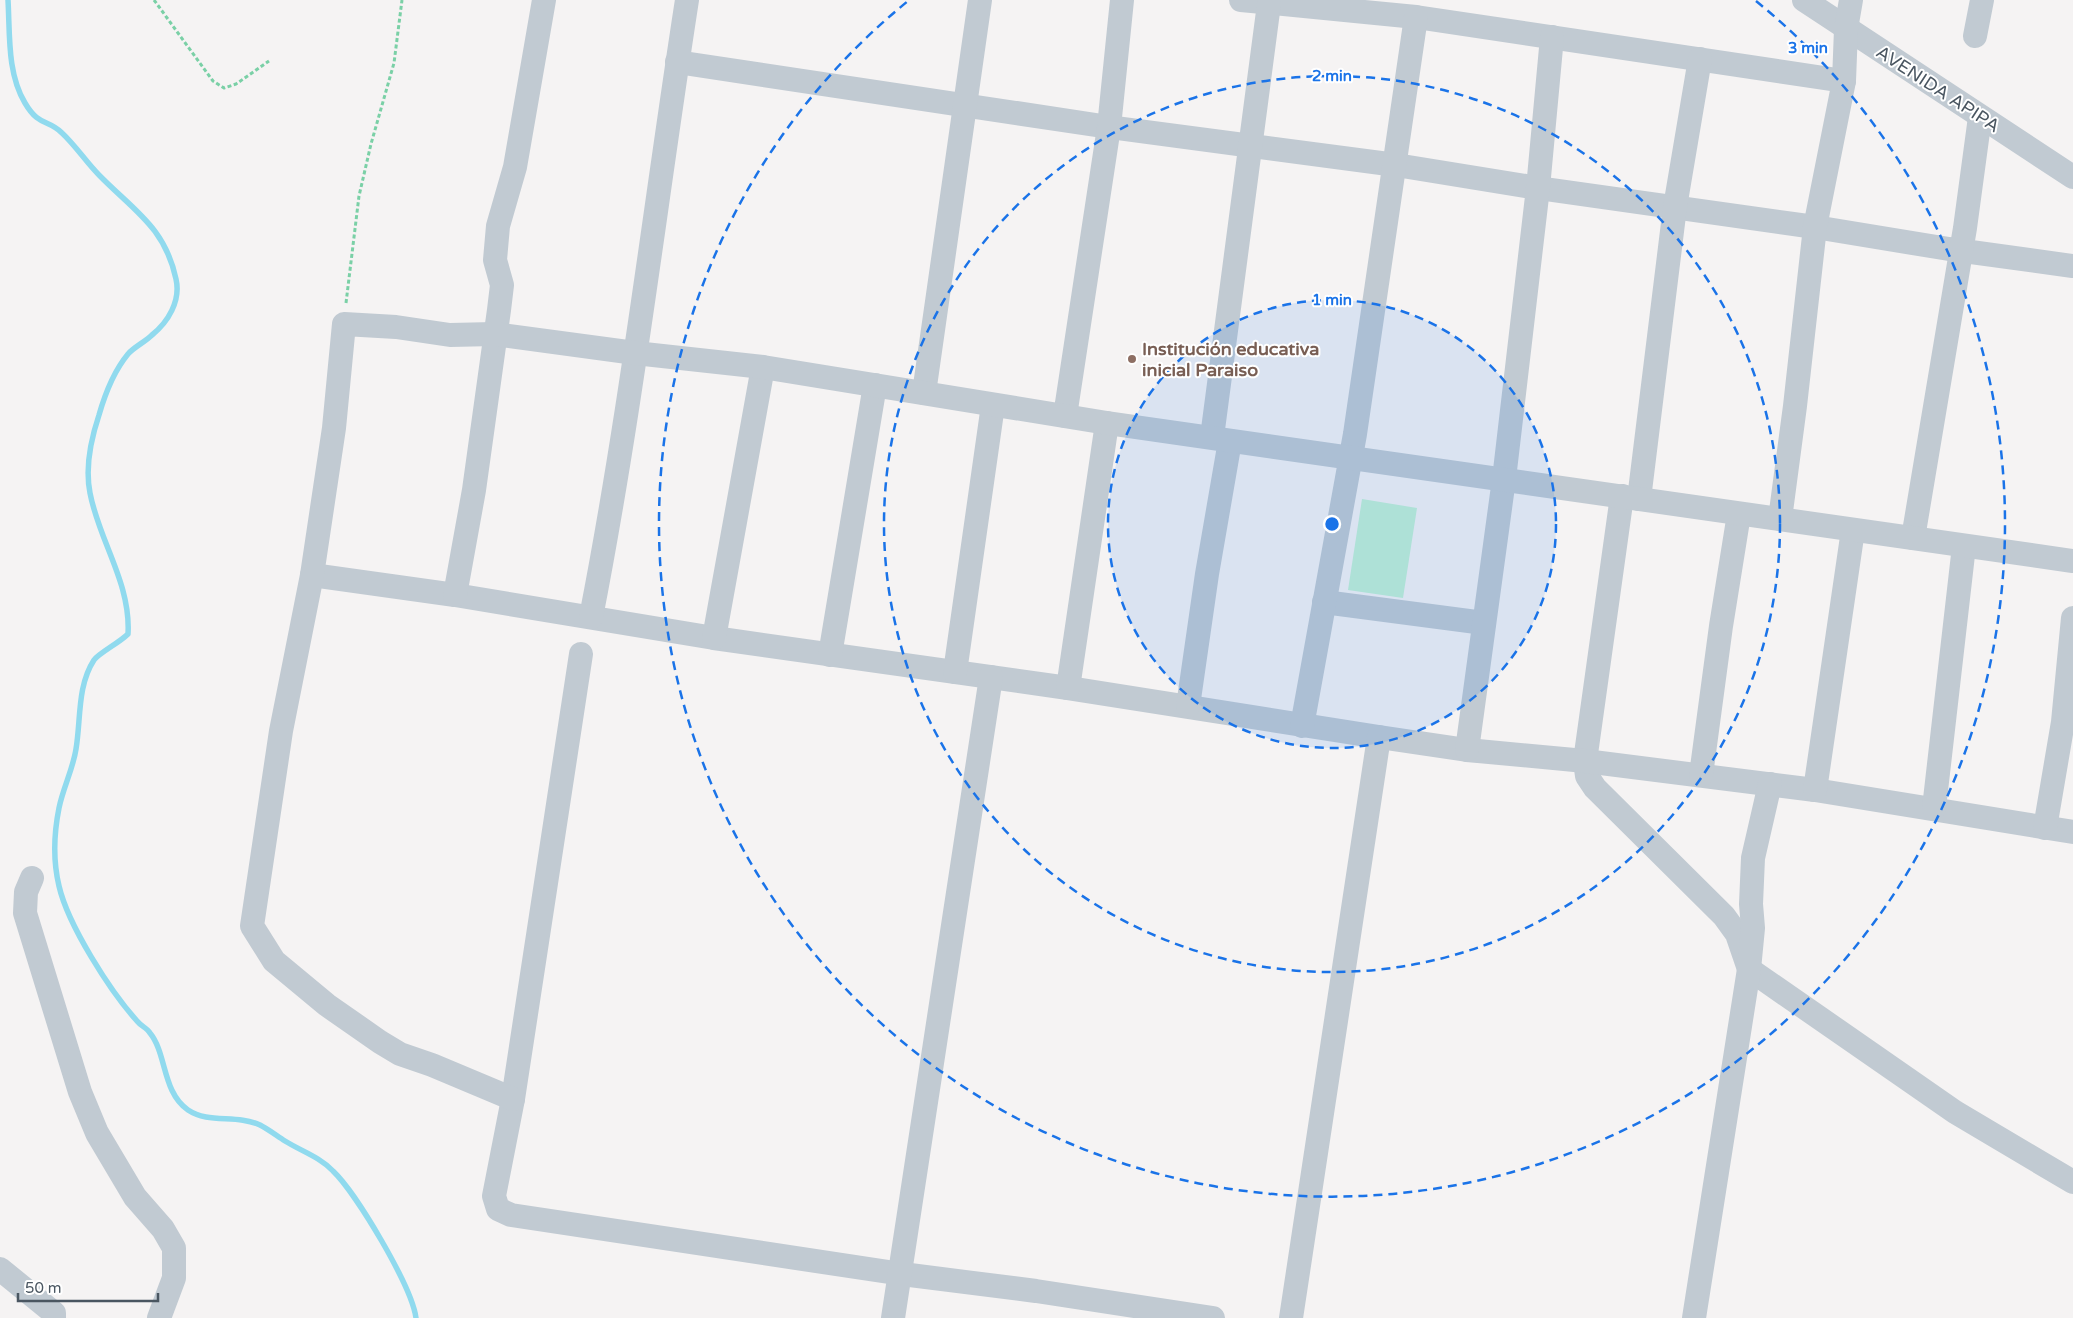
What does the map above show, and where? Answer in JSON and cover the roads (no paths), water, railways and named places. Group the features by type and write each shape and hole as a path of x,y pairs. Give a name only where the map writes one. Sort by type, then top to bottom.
{"street":[{"path":"455,595 474,490 502,285 495,260 498,226 515,167 544,0"},
{"path":"591,617 608,531 636,353 687,0"},
{"path":"924,393 980,0"},
{"path":"1065,416 1109,127 1122,0"},
{"path":"1241,0 1416,17 1844,81"},
{"name":"AVENIDA APIPA","path":"1804,0 1980,118 2073,177"},
{"path":"1780,519 1815,227 1844,81 1846,29 1851,0"},
{"path":"1975,36 1982,0"},
{"path":"1188,706 1207,574 1250,144 1269,4"},
{"path":"1302,726 1355,434 1396,165 1416,17"},
{"path":"1467,750 1504,479 1538,188 1552,37"},
{"path":"1700,59 1630,498 1585,761 1588,776 1606,800 1724,916 1737,934 1749,969 1955,1112 2073,1182"},
{"path":"677,62 1109,127 1250,144 1396,165 1538,188 2073,266"},
{"path":"1913,538 1980,118"},
{"path":"513,1099 432,1065 400,1054 380,1042 327,1006 274,961 252,926 282,731 312,575 334,428 344,324 396,327 450,335 494,334 636,353 764,367 1107,423 2073,561"},
{"path":"714,638 764,367"},
{"path":"830,655 875,385"},
{"path":"955,672 993,405"},
{"path":"1068,688 1107,423"},
{"path":"1701,774 1721,626 1739,514"},
{"path":"1815,790 1853,530"},
{"path":"1934,808 1964,546"},
{"path":"312,575 455,595 714,638 1188,706 1379,738 1467,750 1701,774 1934,808 2073,832"},
{"path":"1324,602 1484,623"},
{"path":"2045,828 2063,722 2073,618"},
{"path":"582,654 513,1099 494,1196 498,1209 511,1215 902,1274 1036,1291 1213,1318"},
{"path":"893,1318 902,1274 991,677"},
{"path":"1291,1318 1379,738"},
{"path":"1694,1318 1749,969 1753,928 1751,904 1753,858 1770,784"},
{"path":"32,878 26,892 25,913 80,1092 97,1133 120,1173 174,1248 174,1278 158,1318"},
{"path":"0,1269 54,1313 54,1318"}],"waterway":[{"path":"8,0 12,66 19,91 25,103 35,116 62,133 99,175 156,232 171,261 177,287 175,303 163,324 149,338 128,354 114,375 101,407 91,444 88,474 90,493 94,511 125,597 128,615 128,634 94,660 85,681 80,703 75,756 57,818 55,847 59,886 71,919 91,957 126,1008 149,1031 159,1051 173,1093 180,1102 188,1110 205,1117 242,1120 260,1125 328,1166 356,1199 369,1219 405,1285 416,1318"}],"place":[{"name":"Institución educativa inicial Paraiso","path":"1132,359"}]}
